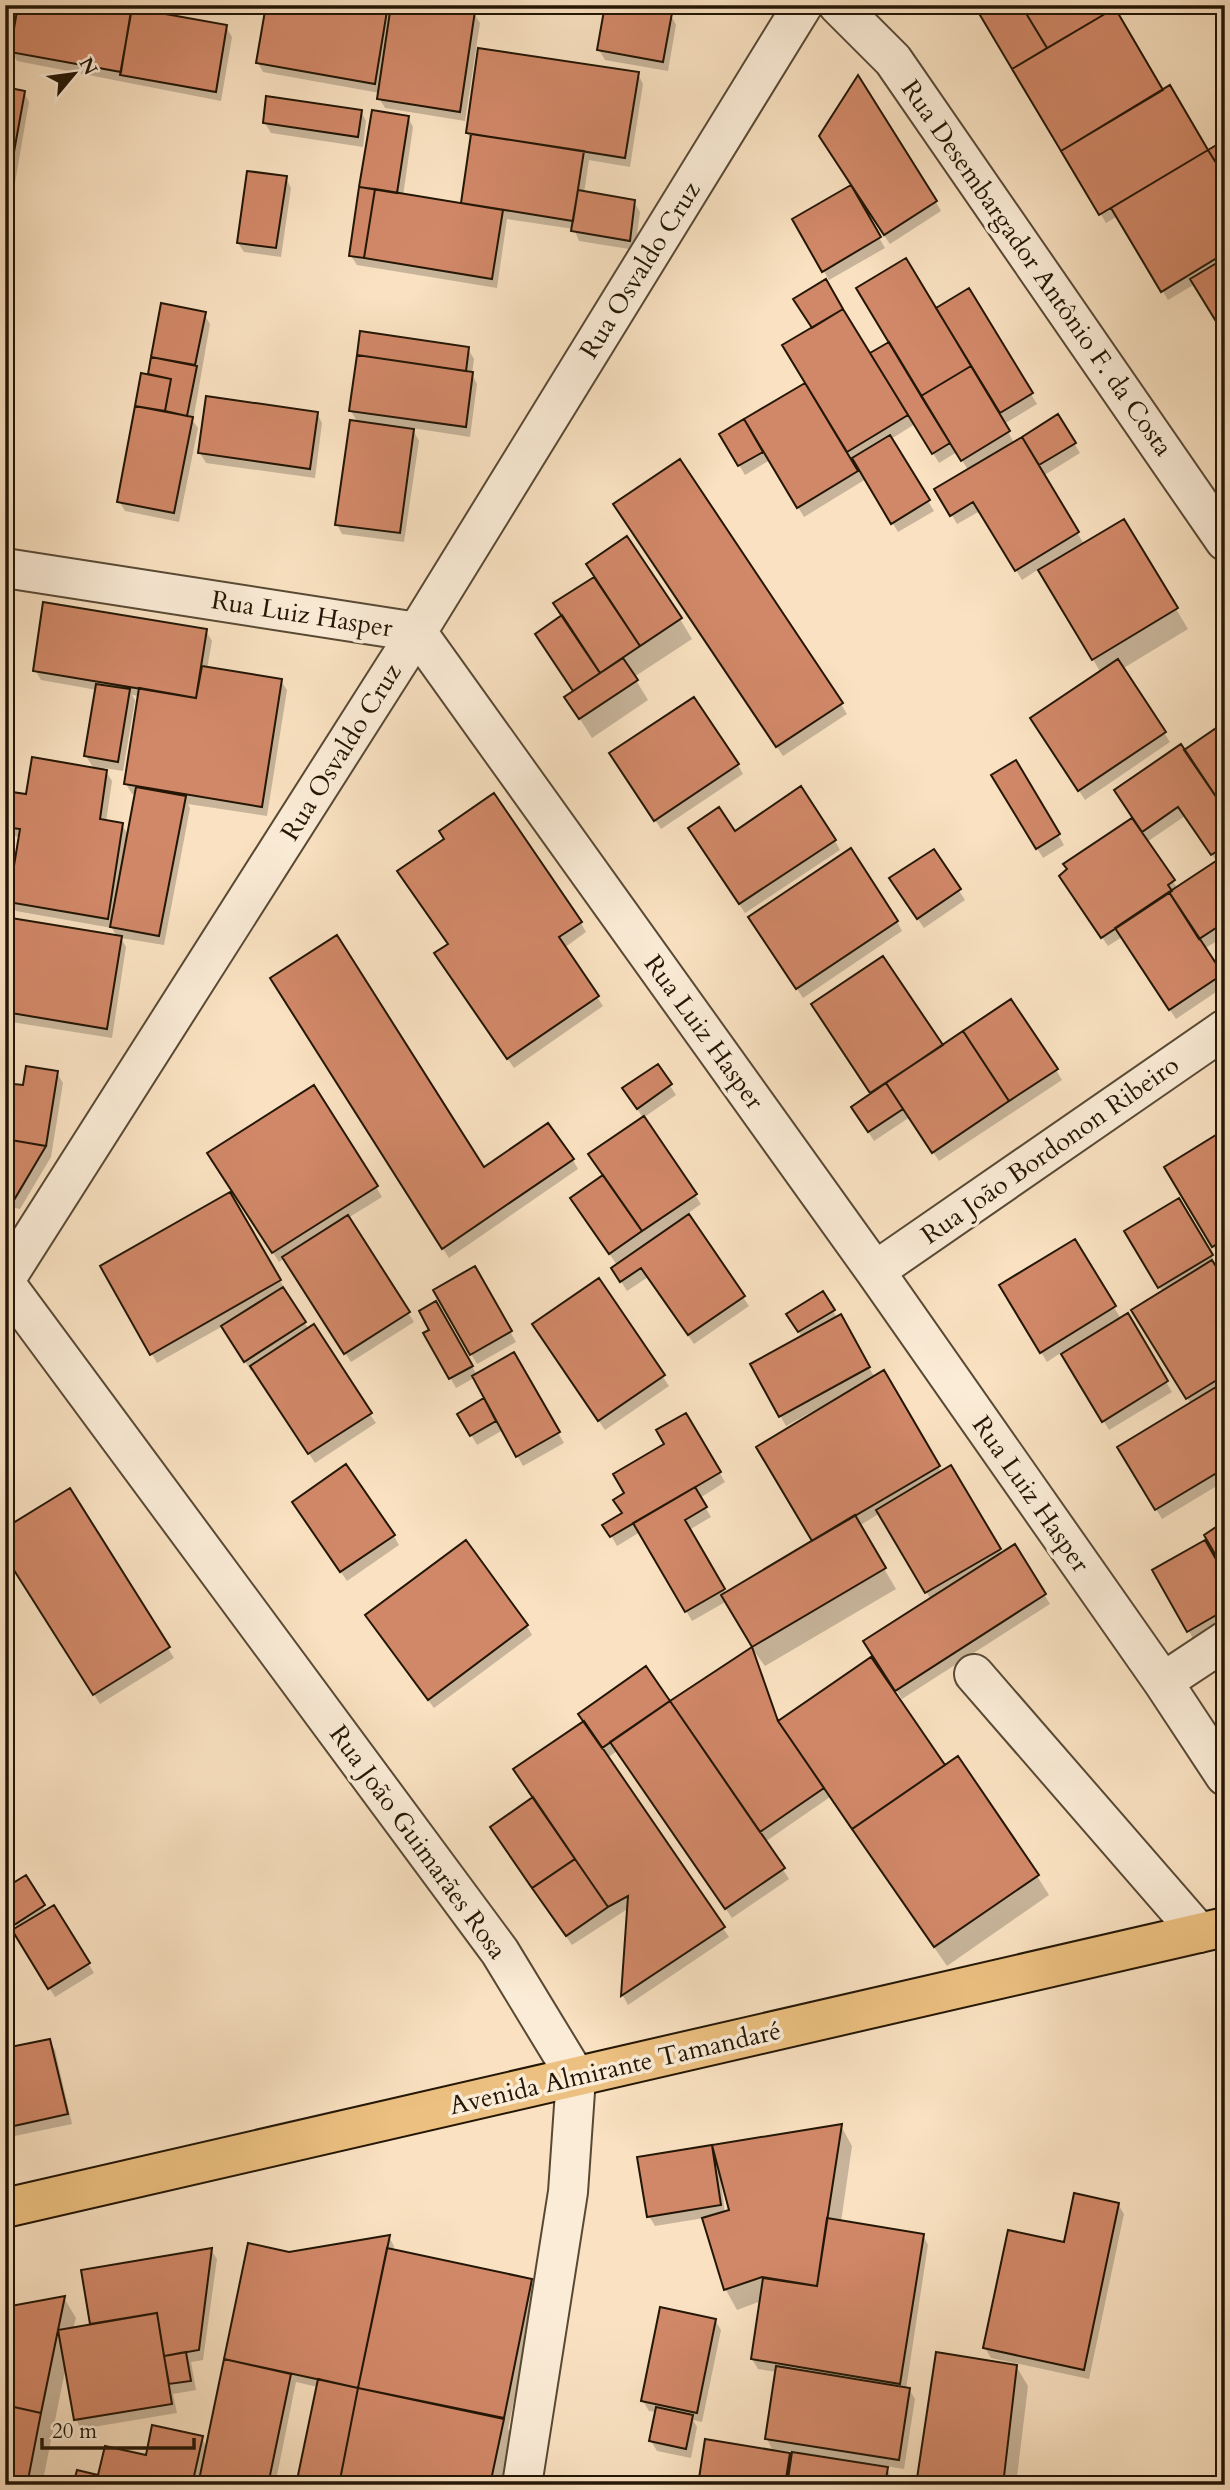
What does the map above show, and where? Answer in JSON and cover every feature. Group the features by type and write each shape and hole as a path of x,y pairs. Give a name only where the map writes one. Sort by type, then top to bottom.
{"highway":[{"name":"Avenida Almirante Tamandaré","path":"5,2208 1212,1930"}],"street":[{"name":"Rua Osvaldo Cruz","path":"5,1281 417,632 803,5"},
{"name":"Rua Desembargador Antônio F. da Costa","path":"838,5 893,60 1225,541"},
{"name":"Rua Luiz Hasper","path":"5,568 417,632 875,1271 1163,1682 1225,1776"},
{"name":"Rua João Bordonon Ribeiro","path":"875,1271 1225,1029"},
{"name":"Rua João Guimarães Rosa","path":"5,1281 500,1952 576,2077"},
{"path":"1163,1682 1225,1641"},
{"path":"974,1674 1212,1930"},
{"path":"522,2485 568,2192 576,2077"}],"building":[{"path":"18,5 132,5 121,72 10,52"},
{"path":"266,5 388,5 375,84 256,63"},
{"path":"391,5 439,5 475,11 460,112 377,99"},
{"path":"605,5 625,5 672,13 663,62 597,50"},
{"path":"974,5 1021,5 1047,48 1012,69"},
{"path":"1021,5 1113,5 1115,8 1047,48"},
{"path":"132,8 227,25 216,92 120,75"},
{"path":"1115,8 1163,90 1061,151 1012,69"},
{"path":"478,48 639,72 625,158 466,133"},
{"path":"858,75 937,201 884,235 819,136"},
{"path":"1170,85 1208,150 1099,215 1061,151"},
{"path":"5,87 25,91 8,185 5,185"},
{"path":"266,96 362,110 358,137 263,123"},
{"path":"372,110 409,116 397,193 359,187"},
{"path":"471,134 584,151 573,221 461,203"},
{"path":"1225,140 1225,177 1208,150"},
{"path":"1208,150 1225,177 1225,253 1161,292 1111,208"},
{"path":"247,171 287,176 276,248 237,243"},
{"path":"851,185 881,237 822,272 792,219"},
{"path":"359,187 375,189 364,258 349,256"},
{"path":"375,189 503,210 492,279 364,258"},
{"path":"578,190 635,200 630,241 571,231"},
{"path":"906,258 971,366 921,396 856,288"},
{"path":"1225,258 1225,336 1190,279"},
{"path":"826,279 843,309 812,328 793,299"},
{"path":"969,288 1033,393 1000,413 936,308"},
{"path":"161,303 206,312 195,365 151,357"},
{"path":"843,309 908,415 847,452 782,345"},
{"path":"360,331 469,347 466,371 357,355"},
{"path":"889,342 950,443 932,454 870,353"},
{"path":"357,355 473,372 466,427 349,411"},
{"path":"151,357 197,366 187,416 165,411 171,379 148,374"},
{"path":"971,366 1010,431 961,461 921,396"},
{"path":"141,373 171,379 165,411 135,406"},
{"path":"805,383 858,471 797,508 744,419"},
{"path":"206,396 318,412 310,469 198,453"},
{"path":"135,406 193,417 174,513 117,502"},
{"path":"1058,414 1076,443 1039,465 1022,437"},
{"path":"744,419 763,452 738,466 719,434"},
{"path":"350,420 414,429 400,533 335,525"},
{"path":"890,435 930,500 891,524 852,458"},
{"path":"1022,437 1079,532 1015,571 973,502 950,516 934,489"},
{"path":"680,459 843,703 776,747 613,504"},
{"path":"1124,519 1178,608 1092,660 1038,570"},
{"path":"627,536 682,618 640,646 586,564"},
{"path":"594,577 640,646 600,673 553,603"},
{"path":"43,602 207,629 196,698 33,671"},
{"path":"562,615 600,673 573,691 535,634"},
{"path":"623,658 638,680 579,719 564,697"},
{"path":"1118,659 1166,732 1078,791 1030,718"},
{"path":"202,666 282,679 262,807 124,784 139,688 196,698"},
{"path":"96,684 130,689 118,762 84,756"},
{"path":"694,697 739,764 654,821 609,753"},
{"path":"1225,722 1225,806 1223,807 1184,750"},
{"path":"1181,744 1225,810 1225,846 1211,855 1178,807 1142,832 1114,790"},
{"path":"32,757 107,770 100,819 123,823 108,919 8,902 20,829 5,827 5,791 26,794"},
{"path":"1016,760 1060,834 1036,849 991,775"},
{"path":"801,786 836,840 739,904 688,828 719,807 735,831"},
{"path":"136,787 186,796 159,936 110,927"},
{"path":"494,793 582,922 559,937 599,996 507,1059 434,953 448,944 397,871 444,839 439,831"},
{"path":"1132,818 1175,880 1168,885 1172,891 1101,938 1059,876 1067,869 1063,864"},
{"path":"851,848 898,921 796,989 748,917"},
{"path":"934,849 961,889 917,919 889,878"},
{"path":"1225,855 1225,922 1199,939 1169,892"},
{"path":"1169,892 1223,974 1169,1010 1115,928"},
{"path":"5,917 122,936 107,1029 5,1012"},
{"path":"337,935 484,1167 548,1123 574,1159 442,1249 270,978"},
{"path":"883,956 943,1045 870,1093 811,1004"},
{"path":"1011,999 1058,1069 1009,1101 963,1031"},
{"path":"963,1031 1009,1101 932,1153 886,1083"},
{"path":"658,1064 672,1084 637,1109 622,1088"},
{"path":"26,1066 58,1071 46,1146 5,1139 14,1084 23,1085"},
{"path":"5,1080 14,1081 5,1135"},
{"path":"886,1083 903,1109 868,1132 851,1107"},
{"path":"314,1085 378,1186 272,1253 207,1153"},
{"path":"644,1116 697,1194 642,1231 588,1154"},
{"path":"1224,1130 1225,1239 1212,1247 1164,1167"},
{"path":"5,1139 46,1146 14,1200 5,1198"},
{"path":"603,1175 642,1231 609,1254 570,1198"},
{"path":"230,1192 281,1280 150,1355 100,1266"},
{"path":"1179,1198 1213,1255 1158,1288 1124,1231"},
{"path":"689,1214 745,1296 688,1335 641,1268 620,1282 611,1268"},
{"path":"348,1215 410,1312 344,1354 282,1257"},
{"path":"1075,1239 1116,1306 1040,1353 999,1285"},
{"path":"1212,1260 1225,1281 1225,1375 1186,1399 1131,1310"},
{"path":"475,1266 512,1331 470,1355 433,1290"},
{"path":"599,1278 665,1375 598,1421 532,1324"},
{"path":"283,1287 306,1322 244,1362 221,1326"},
{"path":"823,1291 835,1310 798,1332 786,1314"},
{"path":"436,1301 473,1366 449,1379 423,1333 429,1330 419,1311"},
{"path":"1128,1313 1168,1381 1102,1422 1061,1354"},
{"path":"841,1314 870,1367 779,1417 750,1364"},
{"path":"314,1324 372,1413 308,1454 250,1366"},
{"path":"514,1352 560,1432 516,1457 472,1376"},
{"path":"884,1370 940,1466 812,1541 756,1447"},
{"path":"1216,1387 1225,1401 1225,1468 1155,1510 1117,1447"},
{"path":"484,1398 496,1421 470,1436 457,1414"},
{"path":"686,1413 721,1472 610,1537 602,1525 622,1513 613,1500 624,1493 613,1474 664,1444 656,1430"},
{"path":"346,1464 395,1535 340,1572 292,1502"},
{"path":"951,1465 1001,1549 925,1593 876,1510"},
{"path":"695,1487 707,1507 685,1520 725,1589 685,1612 633,1523"},
{"path":"70,1488 170,1647 93,1695 5,1556 5,1528"},
{"path":"855,1515 886,1568 752,1647 721,1595"},
{"path":"1225,1521 1225,1557 1219,1561 1204,1535"},
{"path":"466,1540 528,1625 428,1700 365,1615"},
{"path":"1205,1540 1225,1575 1225,1610 1187,1632 1152,1570"},
{"path":"1015,1544 1046,1594 895,1691 863,1641"},
{"path":"752,1647 778,1721 824,1788 760,1832 670,1701"},
{"path":"871,1657 945,1765 852,1829 778,1721"},
{"path":"646,1666 670,1701 602,1748 578,1714"},
{"path":"670,1701 785,1868 725,1909 610,1742"},
{"path":"584,1721 725,1927 621,1996 628,1896 608,1907 513,1769"},
{"path":"958,1756 1039,1875 934,1947 852,1829"},
{"path":"533,1797 575,1859 532,1888 490,1827"},
{"path":"575,1859 608,1907 566,1936 532,1888"},
{"path":"26,1875 45,1905 14,1925 5,1911 5,1888"},
{"path":"54,1905 90,1963 48,1989 12,1930"},
{"path":"50,2039 68,2114 5,2128 5,2048"},
{"path":"842,2124 817,2286 762,2277 724,2290 702,2218 729,2210 712,2145"},
{"path":"712,2145 721,2205 647,2217 637,2157"},
{"path":"1074,2193 1119,2203 1084,2370 983,2348 1008,2230 1064,2242"},
{"path":"827,2218 924,2234 900,2384 751,2359 763,2278 817,2286"},
{"path":"390,2235 358,2388 224,2359 248,2243 289,2252"},
{"path":"212,2248 199,2350 164,2356 157,2313 90,2324 81,2270"},
{"path":"387,2248 532,2279 504,2418 358,2388"},
{"path":"65,2296 41,2413 5,2405 5,2307"},
{"path":"660,2307 716,2319 697,2413 641,2401"},
{"path":"157,2313 172,2404 74,2420 58,2330"},
{"path":"186,2352 191,2381 169,2384 164,2356"},
{"path":"936,2352 1017,2365 1003,2485 916,2485"},
{"path":"224,2359 291,2374 268,2485 198,2485"},
{"path":"776,2366 910,2388 899,2460 765,2439"},
{"path":"318,2379 358,2388 339,2485 296,2485"},
{"path":"358,2388 504,2419 490,2485 339,2485"},
{"path":"5,2405 41,2413 27,2485 5,2485"},
{"path":"656,2407 693,2415 686,2449 649,2441"},
{"path":"152,2425 203,2436 192,2485 73,2485 77,2470 98,2475 105,2446 146,2455"},
{"path":"705,2439 790,2453 785,2485 698,2485"},
{"path":"792,2452 888,2467 885,2485 787,2485"}]}
